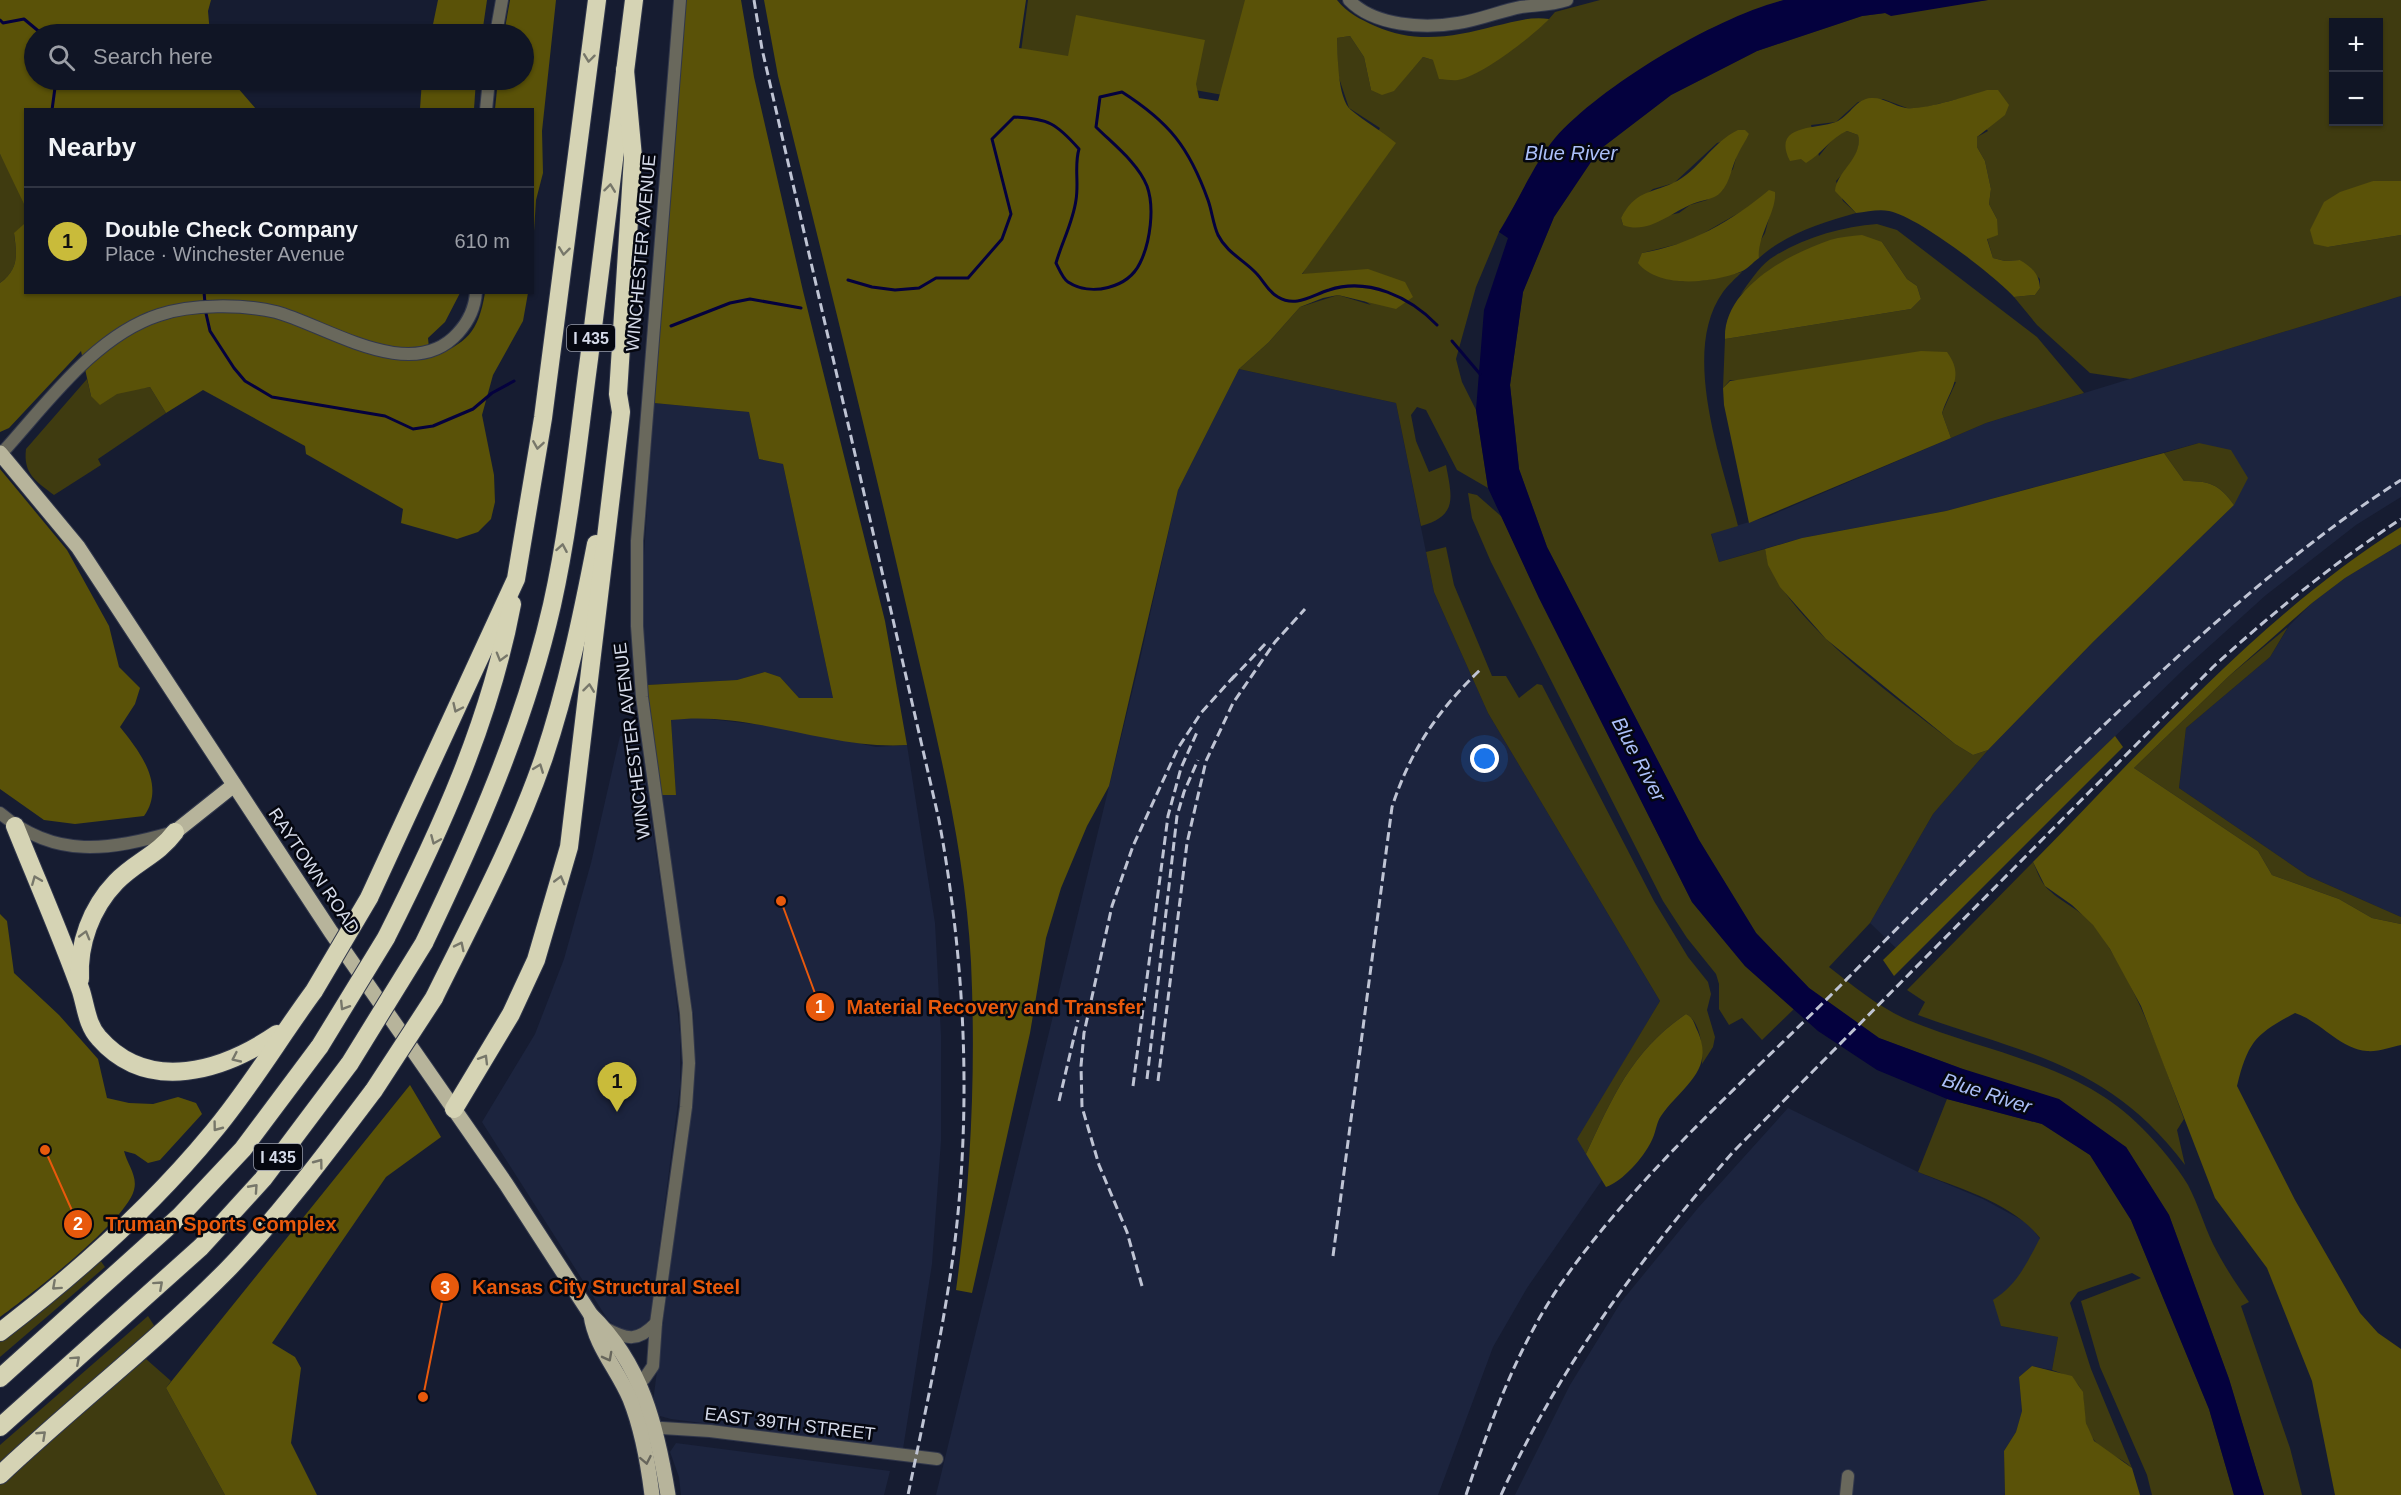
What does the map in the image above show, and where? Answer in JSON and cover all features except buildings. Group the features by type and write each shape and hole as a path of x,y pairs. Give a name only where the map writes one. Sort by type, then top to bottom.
{"highway":[{"name":"I 435","path":"0,1378 180,1216 243,1149 320,1046 386,938 433,846 471,750 503,652 543,418 597,0"},
{"name":"I 435","path":"0,1427 201,1247 263,1179 350,1063 424,943 470,847 529,687 552,605 570,500 634,0"},
{"path":"454,1109 511,1014 536,960 569,847 621,412 618,394 633,157 626,70"},
{"path":"0,1475 57,1422 151,1343 226,1271 288,1204 374,1090 434,998 507,851 544,757 575,648 598,533 612,412 618,394"},
{"path":"0,1332 39,1302 170,1180 214,1131 314,991 369,898 516,579"},
{"path":"15,826 81,993 89,1022 98,1037 115,1053 156,1070 195,1070 231,1061 286,1028"},
{"path":"81,993 79,966 88,924 116,882 163,848 175,832"}],"main road":[{"name":"RAYTOWN ROAD","path":"0,453 78,547 331,932 454,1109 591,1315 605,1328 632,1386 656,1428 668,1495"},
{"path":"175,832 234,785"},
{"name":"RAYTOWN ROAD","path":"591,1315 593,1330 632,1386 652,1495"}],"street":[{"path":"497,24 501,0"},
{"name":"WINCHESTER AVENUE","path":"632,1386 653,1366 656,1323 686,1107 689,1063 686,1013 642,697 637,626 638,541 680,0"},
{"path":"1349,0 1368,14 1382,19 1430,26 1459,23 1567,0"},
{"path":"486,108 488,90"},
{"path":"0,453 93,354 109,340 136,323 171,313 232,307 274,312 301,320 356,344 413,354 438,348 453,339 466,324 476,294"},
{"path":"0,813 15,826 60,844 89,849 130,844 175,832"},
{"path":"605,1328 621,1337 634,1337 645,1334 656,1323"},
{"name":"EAST 39TH STREET","path":"638,1426 710,1431 937,1459"},
{"path":"1846,1495 1848,1476"}],"shaded area":[{"path":"0,0 211,0 208,11 209,24 24,24 24,90 240,90 255,108 24,108 24,204 0,154"},
{"path":"438,0 487,0 483,24 433,24"},
{"path":"510,0 556,0 542,131 543,173 536,200 534,231 534,108 495,108 497,90 534,90 534,24 506,24"},
{"path":"686,0 741,0 754,77 803,291 885,621 907,745 848,742 731,720 701,718 671,720 676,795 660,795 647,685 737,680 765,672 780,677 799,698 833,698 783,464 759,459 749,412 654,403"},
{"path":"764,0 1026,0 1019,48 1068,56 1076,15 1205,40 1196,84 1199,98 1218,101 1245,0 1337,0 1349,12 1375,26 1390,32 1420,37 1450,36 1515,21 1549,19 1506,54 1468,77 1456,80 1439,79 1433,60 1423,57 1394,91 1382,95 1371,90 1364,57 1350,36 1337,38 1339,76 1346,104 1396,143 1302,274 1368,269 1405,282 1413,297 1396,309 1338,295 1300,307 1269,342 1239,369 1178,490 1109,786 1087,826 1061,888 1046,938 1030,1033 972,1293 956,1290 969,1167 973,1044 968,918 955,830 938,743 892,546 778,76"},
{"path":"1028,0 1250,0 1223,95 1020,59"},
{"path":"1600,0 1784,0 1708,30 1652,62 1587,109 1535,170 1499,232 1476,287 1456,359 1462,382 1476,410 1488,488 1457,470 1426,410 1417,407 1411,415 1416,441 1429,472 1446,465 1450,487 1450,504 1447,511 1433,522 1421,526 1396,403 1239,369 1269,342 1300,307 1338,295 1371,305 1320,273 1302,275 1380,128 1349,108 1338,75 1337,38 1350,36 1364,57 1371,90 1394,90 1423,57 1433,60 1549,19 1555,12"},
{"path":"1988,0 2401,0 2401,181 2373,181 2328,247 2401,235 2401,296 2130,379 2090,373 2037,325 2014,297 2035,295 2040,288 2040,279 2020,260 2005,261 1993,258 1987,238 1997,219 1989,204 1991,189 1985,161 1977,147 1977,137 1988,131 1958,99 1922,108 1907,108 1883,99 1858,102 1836,122 1811,125 1819,156 1835,136 1847,131 1858,135 1856,155 1836,181 1843,201 1856,213 1793,235 1759,258 1758,245 1765,233 1772,207 1749,207 1690,241 1642,253 1701,281 1742,272 1723,292 1711,317 1705,345 1708,407 1738,526 1711,534 1719,562 1765,549 1774,575 1792,602 1845,656 1955,744 1973,755 1988,750 1933,814 1870,923 1829,967 1877,1003 1908,1020 2032,1062 2091,1089 2118,1106 2155,1141 2188,1185 2217,1251 2249,1302 2241,1306 2290,1448 2302,1495 2264,1495 2229,1379 2169,1215 2126,1147 1960,1068 1879,1038 1809,988 1756,933 1699,840 1547,547 1519,469 1510,385 1523,292 1554,217 1599,150 1671,95 1757,51 1862,16","holes":["1749,134 1737,154 1733,169 1707,200 1690,205 1679,213 1623,225 1621,218 1626,210 1653,189 1674,183 1717,143"]},
{"path":"421,90 475,90 474,108 420,108"},
{"path":"1987,90 1998,90 2009,105 2005,115 1977,137 1977,147 1985,161 1991,189 1989,204 1997,219 1998,235 1987,239 1993,258 2005,261 2020,260 2034,271 2040,288 2035,295 2014,297 1955,248 1902,215 1885,210 1856,213 1835,191 1840,177 1857,151 1858,135 1847,131 1841,134 1806,163 1801,159 1790,161 1786,148 1787,140 1792,134 1838,121 1866,99 1880,99 1902,107 1914,108 1946,102"},
{"path":"1738,130 1745,130 1749,134 1727,183 1718,195 1692,204 1650,225 1632,227 1623,225 1621,218 1637,198 1682,178 1720,142"},
{"path":"0,154 24,200 24,224 14,234 16,255 14,267 0,283"},
{"path":"2373,181 2401,181 2401,235 2328,247 2314,244 2310,230 2324,202 2340,192"},
{"path":"1769,190 1775,192 1775,199 1761,241 1759,258 1743,271 1701,281 1672,280 1647,271 1638,263 1642,253 1694,238 1740,212"},
{"path":"24,224 24,294 459,294 445,322 428,338 430,358 453,347 469,335 479,318 485,294 528,294 523,321 493,375 482,415 494,475 495,502 491,519 478,532 457,539 401,523 403,509 306,454 305,446 203,390 166,413 150,387 117,394 100,405 91,396 81,351 9,428 0,432 0,283 14,267 16,248 14,233"},
{"path":"1877,224 1897,230 2037,337 2084,393 1986,423 1951,438 1942,413 1956,382 1730,380 1723,388 1725,339 1911,309 1921,299 1917,286 1907,279 1882,242 1756,280 1740,295 1770,259 1795,245 1808,239 1849,228"},
{"path":"1862,235 1882,242 1907,279 1917,286 1921,299 1911,309 1725,339 1727,321 1735,304 1761,276 1778,264 1814,246 1834,239"},
{"path":"2401,296 2401,497 2356,525 2266,595 2183,670 1897,949 1870,923 1933,814 1988,750 2093,642 2234,505 2199,443 1946,511 1802,538 1719,562 1711,533 1767,517 1986,423"},
{"path":"1921,351 1947,352 1955,369 1954,382 1942,413 1951,438 1749,523 1724,405 1723,388 1730,381"},
{"path":"1239,369 1396,403 1434,592 1488,713 1660,1001 1578,1139 1602,1180 1527,1288 1493,1347 1438,1495 936,1495 1138,668 1178,490"},
{"path":"87,379 91,396 150,387 166,413 98,459 101,465 54,495 32,476 27,465 26,449"},
{"path":"654,403 749,412 759,459 783,464 833,698 799,698 780,677 765,672 737,680 647,685 642,633 643,570"},
{"path":"2199,443 2231,450 2248,478 2234,505 2224,492 2213,485 2184,481 2164,453"},
{"path":"2164,453 2184,481 2213,485 2224,492 2234,505 2093,642 1988,750 1973,755 1955,744 1826,639 1780,587 1768,565 1765,549 1802,538 1946,511"},
{"path":"0,469 67,550 109,626 119,667 140,688 135,704 120,727 148,769 152,793 144,816 75,824 44,820 0,789"},
{"path":"1468,493 1477,495 1502,517 1539,598 1692,902 1745,966 1794,1009 1762,1040 1742,1018 1729,1025 1719,1009 1719,984 1716,974 1687,938 1663,901 1491,562 1472,518"},
{"path":"2401,527 2401,544 2345,578 2312,603 2229,676 2134,768 2258,851 2272,875 2339,899 2372,918 2401,924 2401,1045 2376,1051 2357,1049 2295,1013 2262,1033 2256,1040 2245,1059 2237,1086 2295,1200 2360,1313 2378,1333 2401,1349 2401,1495 2335,1495 2312,1381 2267,1268 2215,1198 2141,1006 2110,949 2093,925 2072,905 2045,886 2033,862 2163,728 2254,641 2350,562"},
{"path":"2401,544 2401,917 2308,876 2179,788 2186,728 2270,657 2289,626 2312,603 2345,578"},
{"path":"1446,547 1454,585 1492,676 1506,676 1519,698 1537,684 1542,685 1654,901 1688,957 1708,982 1711,994 1707,1010 1715,1037 1713,1047 1702,1064 1698,1029 1686,1014 1651,1043 1638,1059 1615,1094 1586,1154 1577,1139 1660,1001 1488,713 1434,592 1426,552"},
{"path":"2288,627 2270,657 2186,728 2179,788 2308,876 2401,917 2401,924 2372,918 2339,899 2272,875 2258,851 2134,768 2229,676"},
{"path":"692,717 788,728 876,747 907,745 935,923 941,1035 941,1141 932,1264 903,1449 671,1419 660,1416 653,1402 693,1091 694,1018 660,795 676,795 671,720"},
{"path":"620,736 639,736 680,1034 680,1087 650,1318 643,1327 631,1331 619,1329 608,1320 482,1122 535,1034 564,959 591,863"},
{"path":"2115,736 2123,747 1894,976 1883,960"},
{"path":"2033,862 2045,886 2095,927 2123,972 2146,1020 2184,1119 2177,1130 2185,1165 2156,1131 2127,1105 2096,1084 2031,1053 1918,1015 1925,1002 1907,990"},
{"path":"0,914 7,921 14,973 59,1015 98,1059 107,1098 129,1103 153,1104 178,1097 196,1103 202,1114 160,1160 148,1163 135,1154 124,1151 135,1180 134,1190 127,1203 114,1220 75,1257 0,1317"},
{"path":"1686,1014 1694,1022 1702,1046 1699,1068 1661,1116 1651,1142 1638,1162 1619,1180 1606,1187 1586,1154 1615,1094 1638,1059 1667,1028"},
{"path":"410,1085 441,1137 386,1177 272,1343 295,1357 301,1368 291,1443 317,1495 225,1495 166,1388"},
{"path":"1947,1099 2042,1124 2090,1155 2131,1220 2209,1409 2234,1495 2152,1495 2147,1475 2100,1367 2081,1301 2141,1278 2132,1273 2078,1292 2070,1303 2091,1369 2132,1468 2094,1440 2085,1418 2084,1399 2077,1383 2052,1370 2058,1337 2001,1326 1993,1300 2009,1288 2026,1265 2040,1238 2029,1226 2000,1206 1918,1172"},
{"path":"1788,1108 1918,1172 1983,1199 2029,1224 2040,1239 2023,1273 2008,1291 2001,1326 2058,1337 2052,1370 2032,1366 2019,1377 2022,1411 2016,1432 2004,1451 2005,1495 1515,1495 1570,1385 1621,1302 1698,1208"},
{"path":"100,1260 105,1267 0,1357 0,1342"},
{"path":"148,1316 155,1327 0,1465 0,1445"},
{"path":"146,1359 171,1381 166,1388 225,1495 0,1495 0,1484 36,1449"},
{"path":"2032,1366 2072,1376 2083,1392 2086,1423 2094,1441 2132,1468 2140,1495 2005,1495 2004,1451 2016,1432 2022,1411 2019,1377"},
{"path":"676,1443 890,1471 884,1495 681,1495 679,1477 670,1452"}],"water":[{"name":"Blue River","path":"1784,0 1988,0 1891,16 1885,13 1862,16 1757,51 1671,95 1599,150 1554,217 1523,292 1510,385 1519,469 1547,547 1699,840 1756,933 1809,988 1879,1038 1960,1068 2059,1099 2126,1147 2169,1215 2229,1379 2264,1495 2234,1495 2209,1409 2131,1220 2090,1155 2042,1124 1947,1099 1877,1070 1818,1031 1745,966 1692,902 1539,598 1488,488 1476,410 1484,310 1508,238 1499,232 1540,159 1555,138 1576,118 1601,96 1630,76 1694,37 1726,21"}],"waterway":[{"path":"0,20 3,23 24,19 30,24"},
{"path":"52,108 55,90"},
{"path":"848,280 872,287 895,290 919,288 936,278 968,278 1002,239 1011,214 992,139 1014,117 1036,119 1051,124 1064,133 1079,149 1075,208 1056,263 1064,279 1077,287 1087,289 1108,288 1127,279 1144,255 1150,225 1151,204 1147,186 1138,169 1096,127 1100,97 1122,92 1153,114 1176,137 1201,181 1216,231 1222,241 1231,252 1256,273 1274,295 1285,300 1298,301 1344,287 1373,288 1401,298 1437,325"},
{"path":"204,294 205,303"},
{"path":"671,326 730,303 750,299 801,308"},
{"path":"205,309 210,331 234,368 245,381 272,397 385,416 413,429 433,426 473,409 492,393 514,381"},
{"path":"1452,341 1480,374"}],"railway":[{"path":"754,0 762,49 939,820 955,926 963,1034 964,1088 960,1195 945,1311 908,1495"},
{"path":"1466,1495 1507,1383 1548,1303 1595,1238 1661,1163 1993,833 2150,682 2302,550 2401,480"},
{"path":"1501,1495 1548,1402 1604,1315 1666,1232 1733,1152 2213,667 2304,589 2401,519"},
{"path":"1158,1081 1187,843 1206,761 1233,703 1275,642 1305,609"},
{"path":"1231,680 1268,641"},
{"path":"1333,1256 1392,807 1417,749 1439,715 1482,668"},
{"path":"1142,1286 1127,1232 1099,1165 1082,1107 1081,1066 1084,1033 1112,906 1133,846 1178,748 1201,713 1236,674"},
{"path":"1133,1086 1168,816 1181,768 1198,730"},
{"path":"1147,1079 1177,816 1184,792 1198,760"},
{"path":"1059,1101 1078,1020"}],"place":[{"name":"Material Recovery and Transfer","path":"781,901"},
{"name":"Double Check Company","path":"617,1112"},
{"name":"Truman Sports Complex","path":"45,1150"},
{"name":"Kansas City Structural Steel","path":"423,1397"}]}
